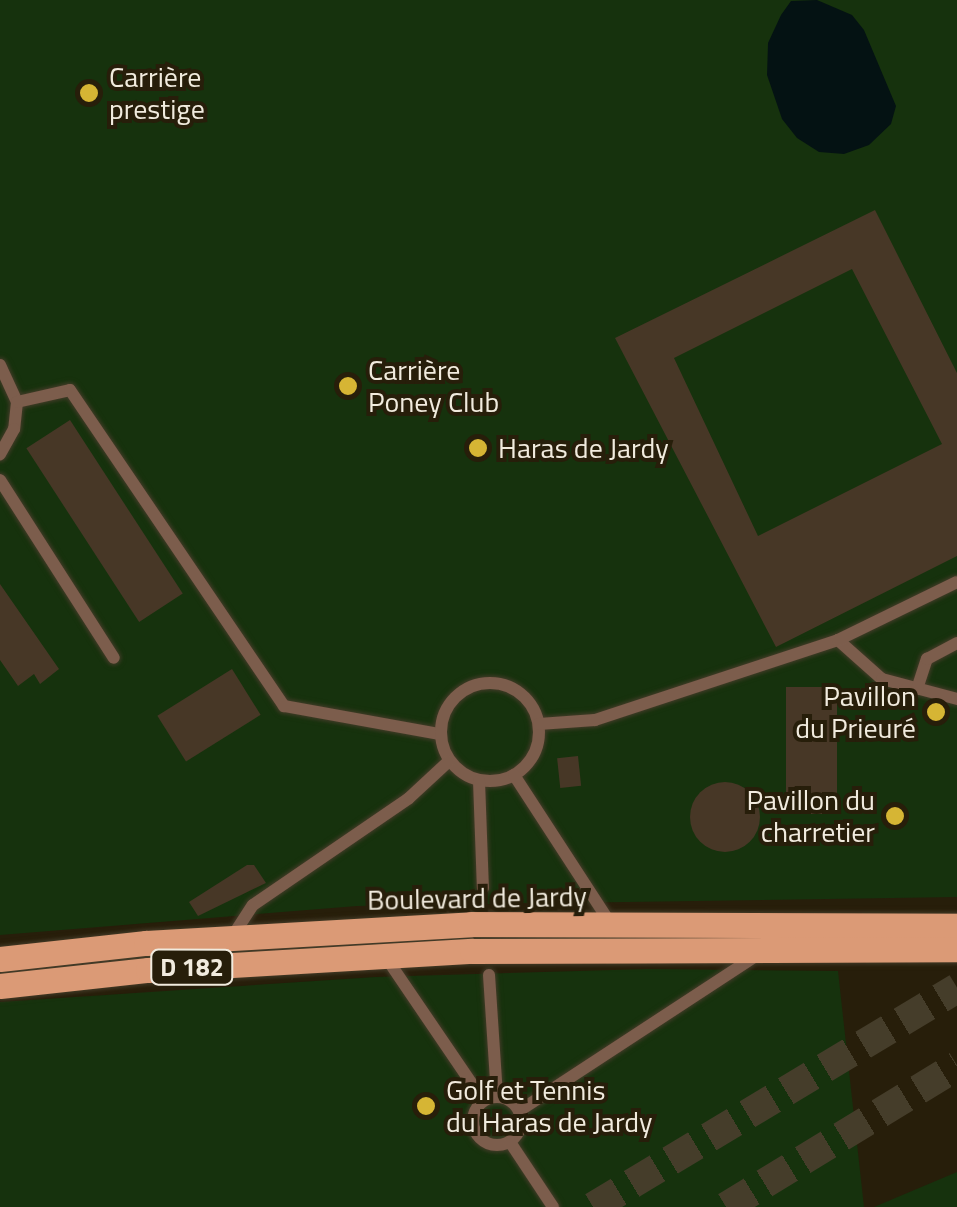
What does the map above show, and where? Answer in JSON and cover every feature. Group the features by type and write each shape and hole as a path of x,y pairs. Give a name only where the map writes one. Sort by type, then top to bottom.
{"main road":[{"name":"Boulevard de Jardy","path":"0,959 231,938 471,924 957,926"},
{"name":"Boulevard de Jardy","path":"0,986 384,956 957,949"}],"lane":[{"path":"0,365 17,402 14,429 0,454"},
{"path":"17,402 70,390 284,706 440,734"},
{"path":"0,480 114,658"},
{"path":"539,724 596,720 838,640 957,582"},
{"path":"838,640 882,679 957,700"},
{"path":"917,689 927,659 957,643"},
{"path":"483,682 520,692 539,724 537,746 514,775 479,780 450,760 440,734 450,702 483,682"},
{"path":"231,938 253,905 409,798 450,760"},
{"path":"514,775 612,925"},
{"path":"479,780 483,888"},
{"path":"519,1111 764,951"},
{"path":"384,956 490,1098 519,1111"},
{"path":"489,975 490,1098 474,1112 481,1140 510,1142"},
{"path":"510,1142 521,1122 519,1111"},
{"path":"510,1142 553,1207"}],"green space":[{"name":"Haras de Jardy","path":"0,0 957,0 957,897 357,906 0,935"},
{"name":"Golf et Tennis du Haras de Jardy","path":"648,969 838,971 864,1207 0,1207 0,1002 375,977"},
{"path":"957,1172 957,1207 874,1207"}],"shaded area":[{"path":"817,0 852,15 864,30 896,106 891,124 869,145 844,154 819,152 797,138 782,119 767,75 768,43 781,15 791,1"}],"building":[{"path":"875,210 957,373 957,556 776,647 615,338","holes":["852,269 942,444 758,536 674,358"]},
{"path":"70,420 183,594 139,622 26,448"},
{"path":"0,584 59,669 40,684 34,674 18,686 0,660"},
{"path":"232,669 261,715 186,761 157,716"},
{"path":"786,687 837,687 837,814 786,814"},
{"path":"578,756 581,786 560,788 557,758"},
{"path":"725,782 750,792 760,817 750,842 725,852 700,842 690,817 700,792"},
{"path":"247,865 254,865 266,883 198,916 189,902"}],"tunnel":[{"path":"593,1207 957,988"},
{"path":"726,1207 957,1066"}],"place":[{"name":"Carrière prestige","path":"89,93"},
{"name":"Carrière Poney Club","path":"348,386"},
{"name":"Haras de Jardy","path":"478,448"},
{"name":"Pavillon du Prieuré","path":"936,712"},
{"name":"Pavillon du charretier","path":"895,816"},
{"name":"Golf et Tennis du Haras de Jardy","path":"426,1106"}]}
